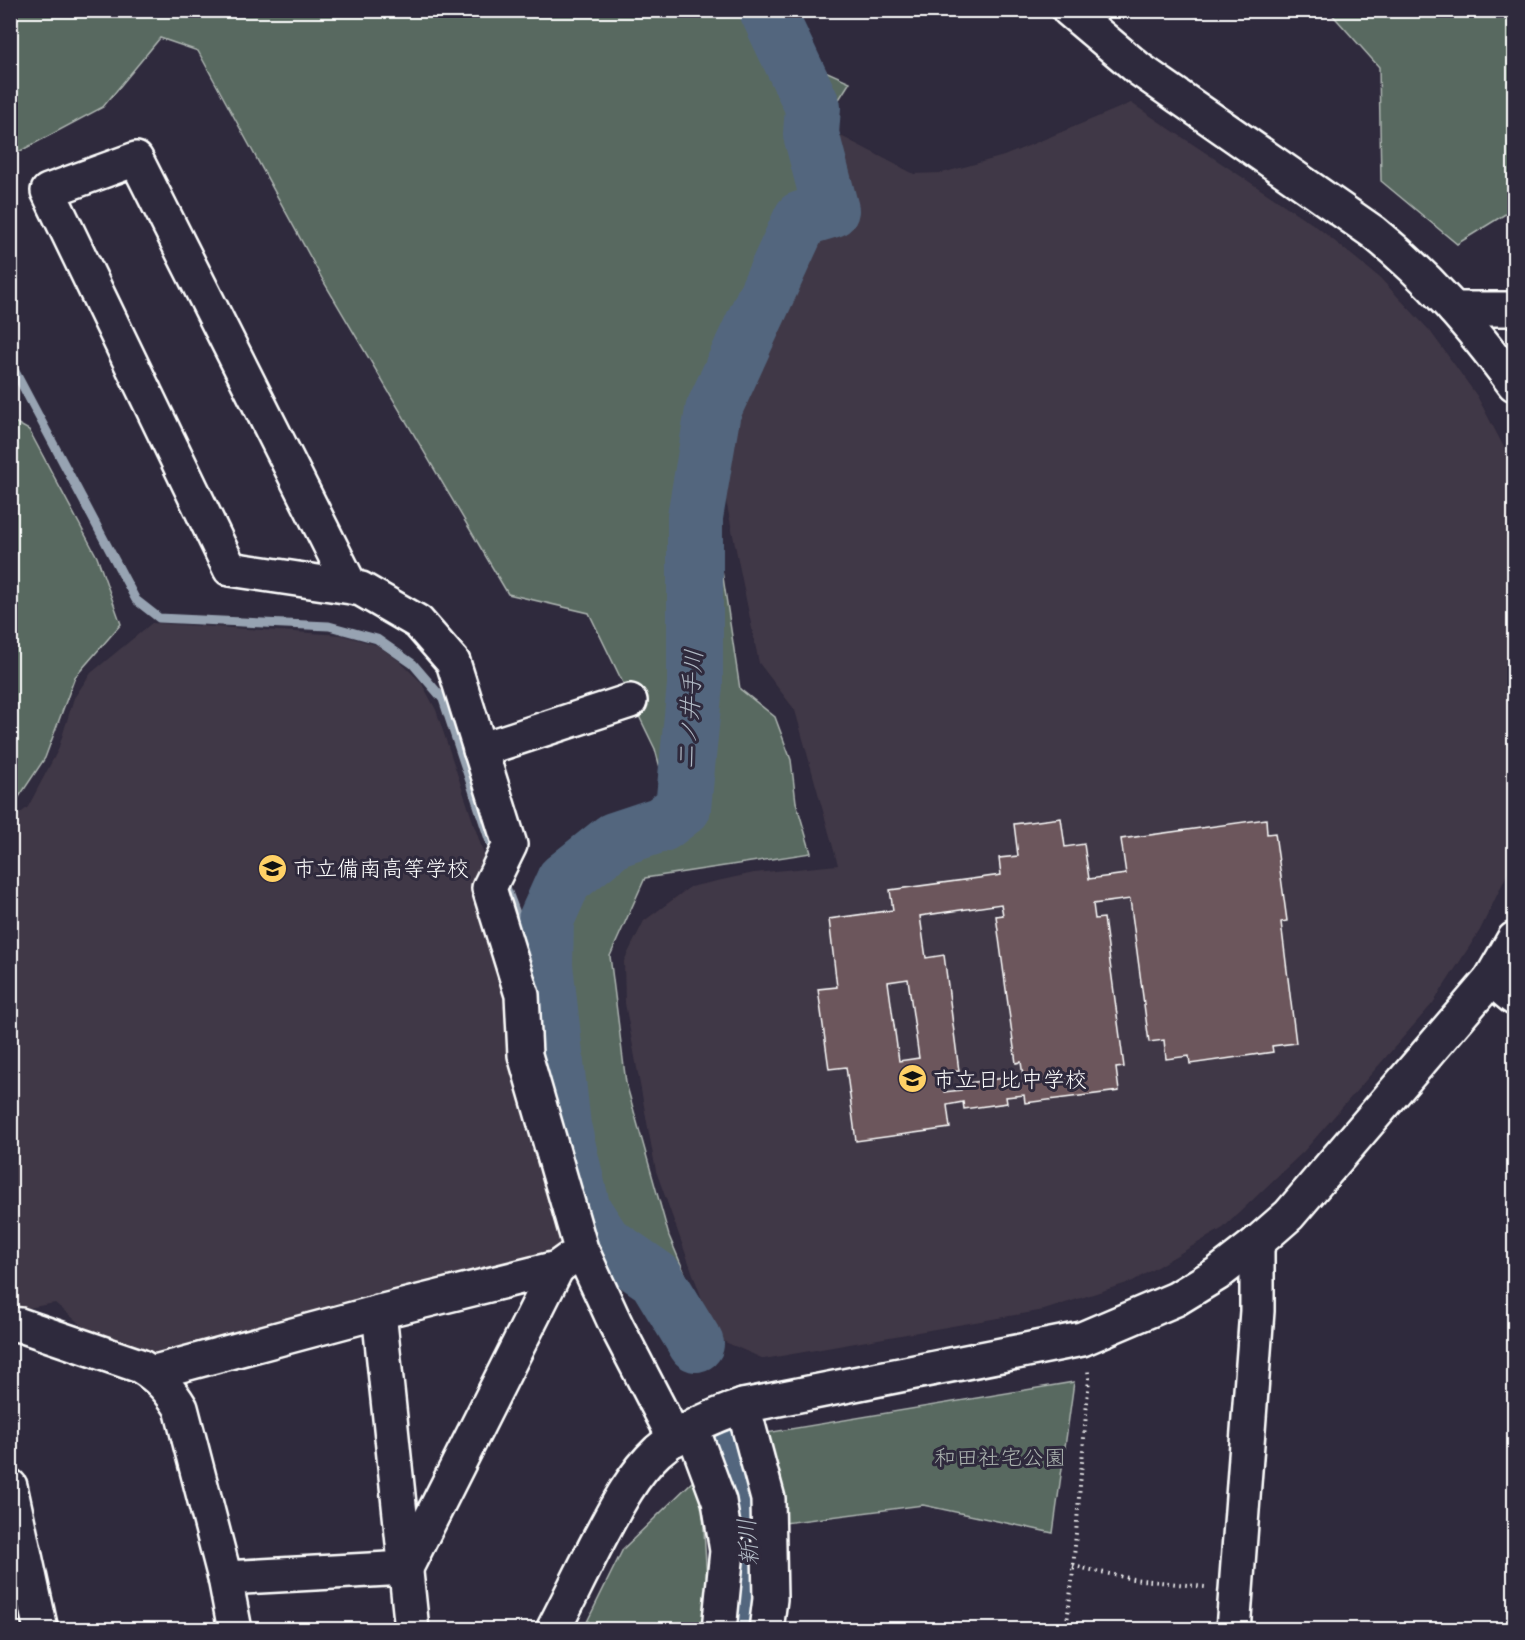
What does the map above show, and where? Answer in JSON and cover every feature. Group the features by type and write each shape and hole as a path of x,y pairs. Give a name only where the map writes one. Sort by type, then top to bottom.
{"street":[{"path":"1069,10 1139,69 1373,232 1408,261 1477,334 1515,384"},
{"path":"351,587 136,159 48,191 230,568 361,589 418,622 453,662 510,845 489,888 522,995 525,1055 569,1259 616,1326 684,1433 719,1501 727,1551 719,1629"},
{"path":"1454,309 1515,309"},
{"path":"480,750 630,702"},
{"path":"553,1629 625,1492 653,1457 705,1419 743,1406 1082,1339 1176,1299 1217,1274 1289,1215 1503,988 1515,939"},
{"path":"1233,1629 1257,1311 1257,1243"},
{"path":"151,1372 569,1259"},
{"path":"406,1568 569,1259"},
{"path":"379,1312 412,1629"},
{"path":"10,1324 20,1325 140,1366 151,1372 168,1388 181,1408 225,1578 234,1629"},
{"path":"743,1406 768,1499 770,1599 766,1629"},
{"path":"10,1486 41,1629"},
{"path":"225,1578 406,1568"}],"path":[{"path":"1065,1629 1073,1566 1089,1378 1082,1339"},
{"path":"1073,1566 1133,1579 1236,1590"}],"shaded area":[{"path":"1131,103 1317,227 1380,278 1430,331 1477,396 1507,453 1514,472 1514,860 1480,930 1433,1003 1304,1151 1223,1228 1133,1281 1044,1310 764,1359 716,1338 656,1171 625,1003 624,961 644,921 690,887 754,873 838,865 795,710 759,663 717,456 825,224 841,226 841,214 824,138 839,135 914,174 942,173 1004,156"},
{"path":"152,623 341,635 377,645 398,660 421,682 436,710 485,858 473,891 512,998 521,1105 526,1129 544,1185 568,1239 562,1248 508,1269 359,1299 161,1353 141,1353 85,1328 55,1303 28,1308 11,1304 11,821 28,807 58,750 74,698 91,673"}],"green space":[{"path":"11,11 796,11 825,71 850,82 824,123 805,193 697,406 740,689 775,717 791,760 796,802 811,853 645,878 610,956 626,1083 669,1236 716,1347 688,1346 662,1308 644,1306 593,1200 557,963 571,895 616,856 677,831 655,749 589,613 508,594 325,284 198,51 160,38 103,107 11,156"},
{"path":"1329,11 1514,11 1514,219 1507,213 1457,244 1381,181 1379,67"},
{"path":"11,420 29,430 97,557 121,624 75,677 45,758 11,809"},
{"name":"和田社宅公園","path":"1074,1382 1053,1533 923,1505 777,1524 760,1434"},
{"path":"692,1482 702,1496 708,1598 701,1629 583,1630 623,1549"}],"building":[{"path":"1061,818 1065,847 1084,844 1089,879 1126,874 1121,839 1266,819 1267,834 1275,833 1287,921 1281,922 1296,1043 1272,1046 1273,1052 1190,1064 1189,1056 1166,1059 1164,1040 1149,1042 1130,899 1093,904 1095,919 1104,918 1124,1067 1116,1068 1119,1091 1025,1103 1024,1095 1006,1097 1007,1103 964,1109 963,1102 947,1105 950,1128 856,1141 846,1067 829,1069 818,989 837,987 829,919 893,910 890,890 1001,875 999,858 1018,856 1014,824","holes":["1001,904 1003,915 996,916 1016,1063 1021,1062 1024,1083 1004,1086 1003,1078 961,1084 961,1090 944,1092 942,1073 959,1071 944,955 926,958 920,916","908,979 919,1058 899,1061 888,982"]}],"waterway":[{"name":"二ノ井手川","path":"696,1344 656,1278 604,1242 583,1210 563,1126 545,965 546,920 564,880 614,840 662,824 683,808 695,685 695,517 713,411 801,219 831,210 811,134 813,107 767,10"},
{"path":"10,362 136,600 159,618 329,626 377,639 413,664 443,699 495,857"},
{"path":"503,879 522,929 545,965"},
{"name":"新川","path":"735,1454 751,1535 750,1596 745,1630"}],"place":[{"name":"市立備南高等学校","path":"272,868"},
{"name":"市立日比中学校","path":"912,1079"}]}
